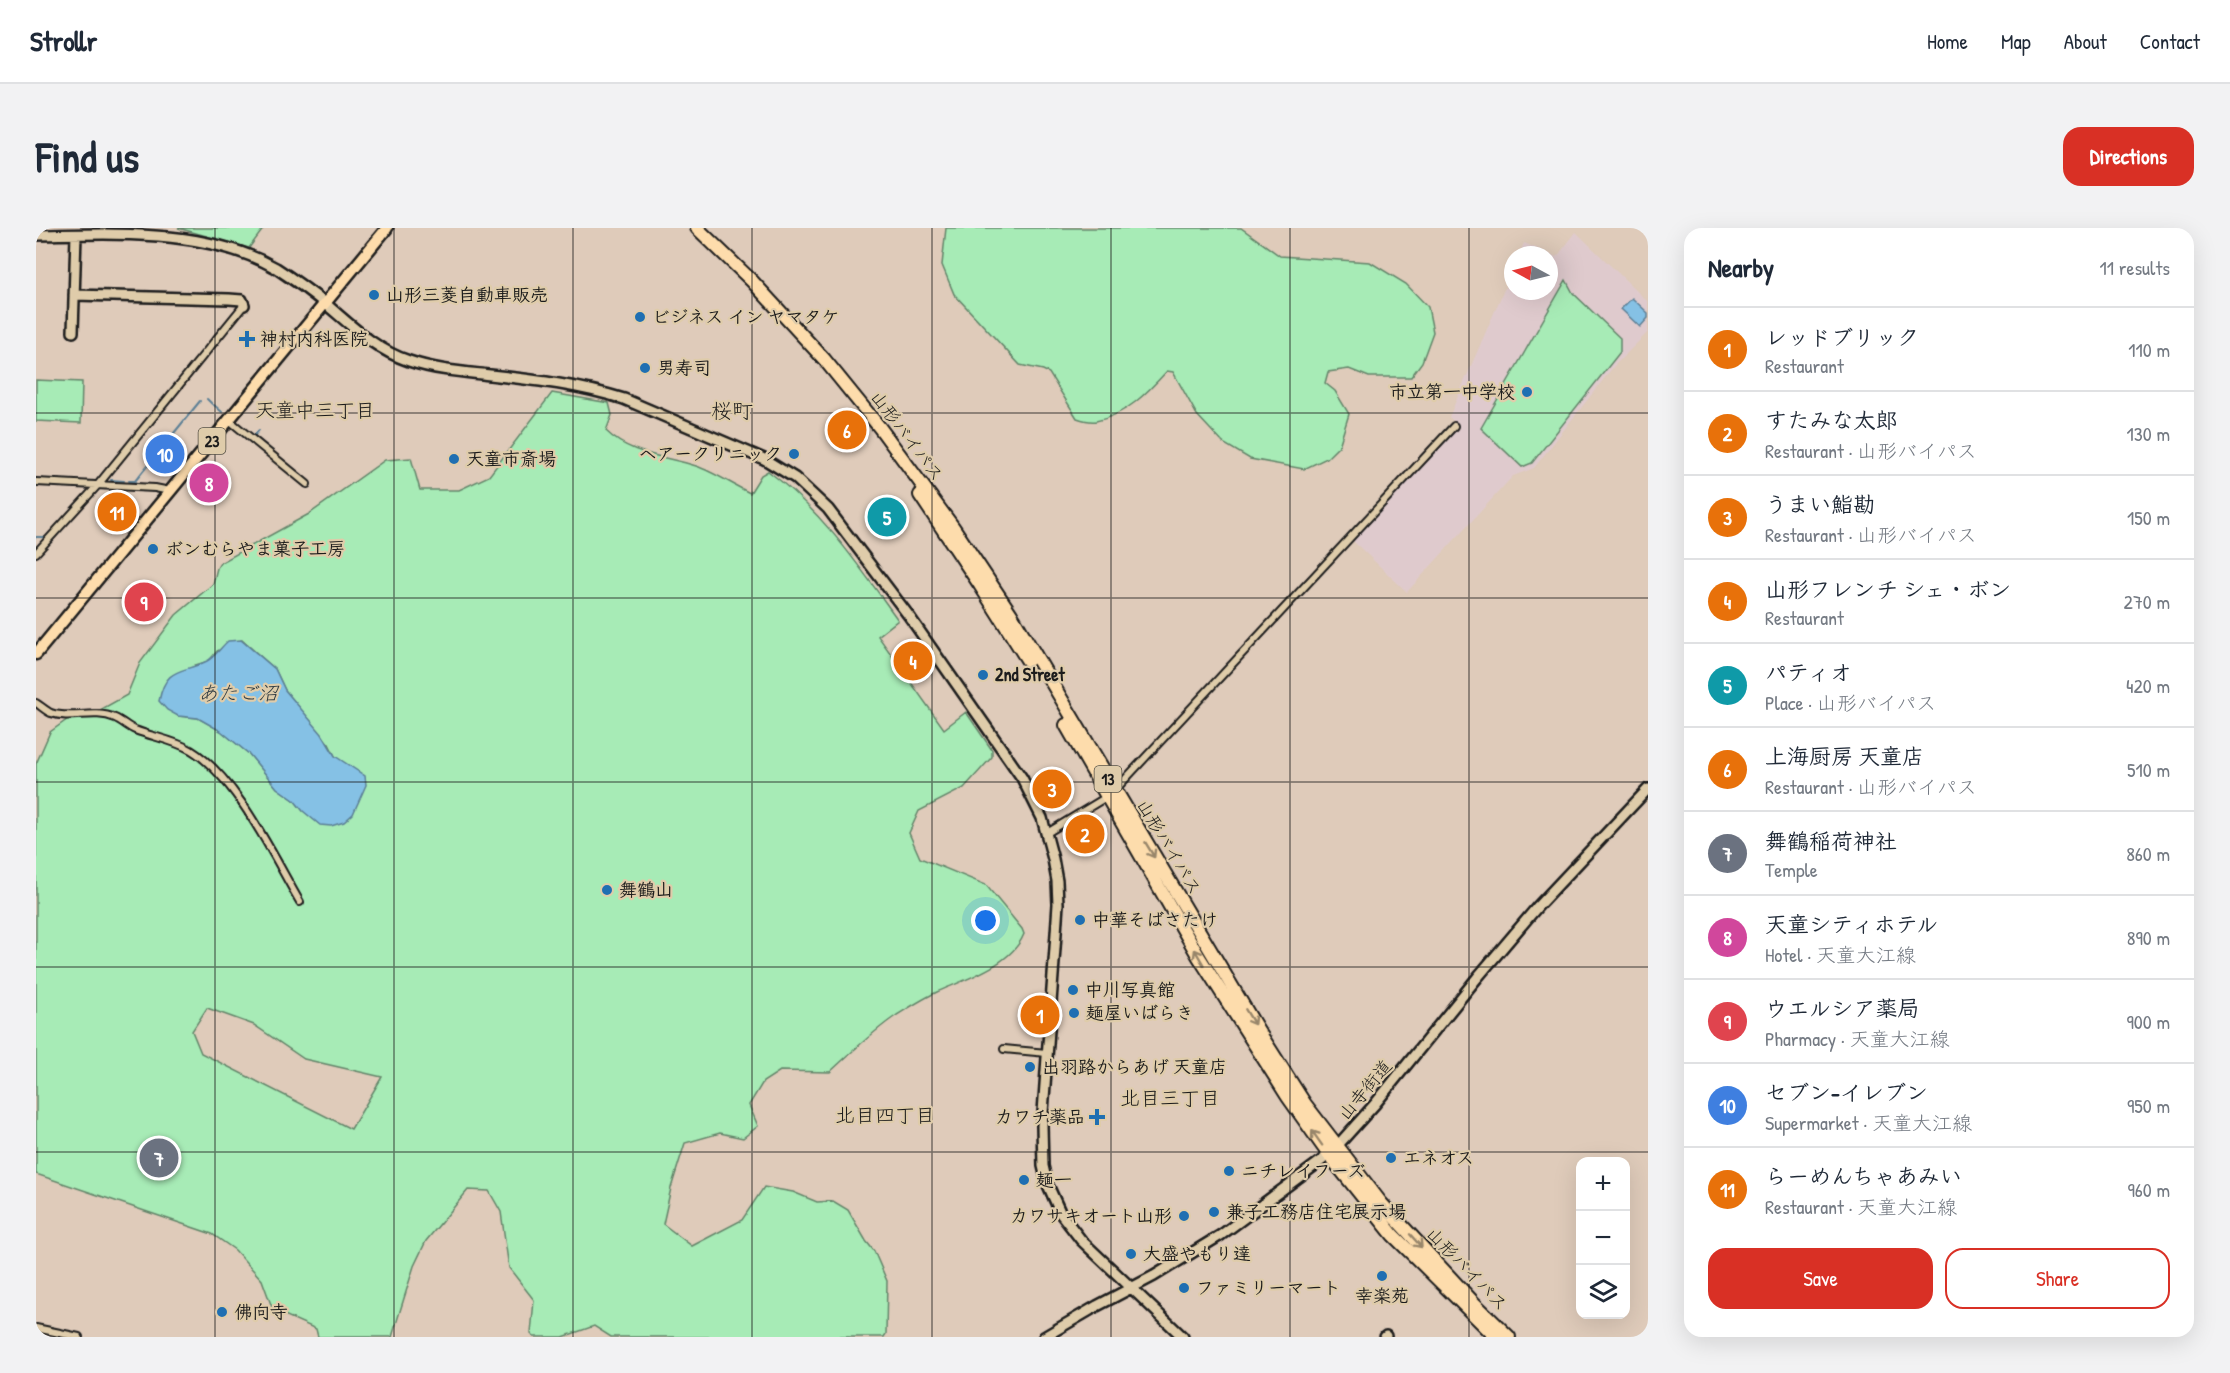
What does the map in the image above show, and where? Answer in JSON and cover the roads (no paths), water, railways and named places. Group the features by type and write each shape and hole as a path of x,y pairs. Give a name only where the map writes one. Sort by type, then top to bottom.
{"highway":[{"name":"山形バイパス","path":"687,228 754,293 818,363 921,496 1007,626 1111,794"},
{"name":"山形バイパス","path":"697,228 796,326 879,428 953,527 1011,614 1199,957 1246,1034 1334,1151 1393,1235 1496,1337"},
{"name":"山形バイパス","path":"1334,1151 1466,1296 1509,1337"}],"main road":[{"name":"23","path":"36,654 387,228"}],"street":[{"path":"36,235 166,231 213,241 277,268 377,347 408,361 447,370 552,382 605,393 644,406 749,451 795,478 828,509 909,616 1022,778 1036,803 1047,833 1055,870 1058,904 1041,1126 1047,1183 1070,1227 1094,1254 1183,1337"},
{"path":"73,332 76,235"},
{"path":"36,553 97,486 244,305 242,300 229,299 74,295"},
{"path":"229,420 307,484"},
{"path":"1047,833 1111,794 1454,426"},
{"path":"36,482 154,488 171,491"},
{"path":"36,703 50,713 64,715 86,713 115,718 132,729 189,749 205,760 242,802 300,902"},
{"name":"山寺街道","path":"1044,1337 1221,1235 1334,1151 1538,906 1648,789"},
{"path":"1004,1049 1047,1053"},
{"path":"36,1328 79,1337"}],"water":[{"path":"1632,298 1648,313 1648,318 1640,327 1621,309"},
{"name":"あたご沼","path":"241,640 275,669 285,690 322,734 335,756 365,776 366,785 353,814 344,822 331,826 320,825 294,800 277,788 249,754 221,731 198,718 178,716 167,710 159,701 170,676 210,659 228,641"}],"waterway":[{"path":"207,399 212,404"},
{"path":"129,481 135,481 200,401"},
{"path":"214,405 222,412"},
{"path":"253,437 259,430"},
{"path":"111,480 124,481"},
{"path":"36,537 46,537"}],"place":[{"name":"山形三菱自動車販売","path":"374,295"},
{"name":"ビジネス イン ヤマタケ","path":"640,317"},
{"name":"神村内科医院","path":"247,339"},
{"name":"男寿司","path":"645,368"},
{"name":"市立第一中学校","path":"1527,392"},
{"name":"上海厨房 天童店","path":"847,430"},
{"name":"セブン-イレブン","path":"165,454"},
{"name":"ヘアークリニック","path":"794,454"},
{"name":"天童市斎場","path":"454,459"},
{"name":"天童シティホテル","path":"209,483"},
{"name":"らーめんちゃあみい","path":"117,512"},
{"name":"パティオ","path":"887,517"},
{"name":"ボンむらやま菓子工房","path":"153,549"},
{"name":"ウエルシア薬局","path":"144,602"},
{"name":"山形フレンチ シェ・ボン","path":"913,661"},
{"name":"2nd Street","path":"983,675"},
{"name":"うまい鮨勘","path":"1052,789"},
{"name":"すたみな太郎","path":"1085,834"},
{"name":"舞鶴山","path":"607,890"},
{"name":"中華そばさたけ","path":"1080,920"},
{"name":"中川写真館","path":"1073,990"},
{"name":"麺屋いばらき","path":"1074,1013"},
{"name":"レッドブリック","path":"1040,1015"},
{"name":"出羽路からあげ 天童店","path":"1030,1067"},
{"name":"カワチ薬品","path":"1097,1117"},
{"name":"舞鶴稲荷神社","path":"159,1158"},
{"name":"エネオス","path":"1391,1158"},
{"name":"ニチレイフーズ","path":"1229,1171"},
{"name":"麺一","path":"1024,1180"},
{"name":"兼子工務店住宅展示場","path":"1214,1212"},
{"name":"カワサキオート山形","path":"1184,1216"},
{"name":"大盛やもり達","path":"1131,1254"},
{"name":"幸楽苑","path":"1382,1276"},
{"name":"ファミリーマート","path":"1184,1288"},
{"name":"佛向寺","path":"222,1312"}],"district":[{"name":"天童中三丁目","path":"315,410"},
{"name":"桜町","path":"732,411"},
{"name":"北目三丁目","path":"1170,1098"},
{"name":"北目四丁目","path":"885,1115"}]}
